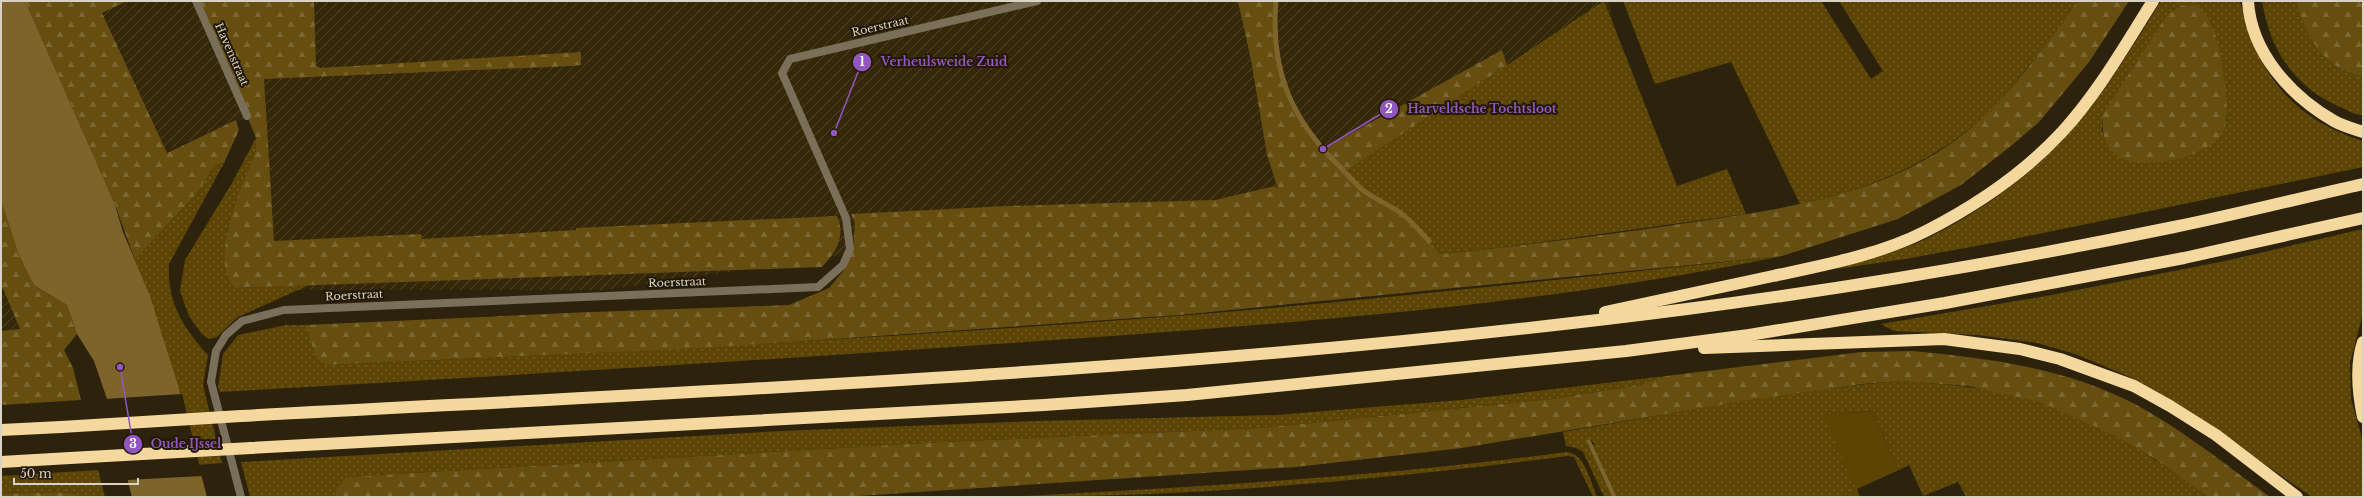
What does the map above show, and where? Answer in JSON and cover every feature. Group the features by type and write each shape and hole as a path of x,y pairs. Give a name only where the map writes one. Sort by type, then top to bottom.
{"highway":[{"path":"1527,329 1830,264 1925,232 2008,180 2033,160 2063,131 2126,44 2153,1"},
{"path":"2248,1 2258,42 2276,73 2303,101 2335,122 2363,132"},
{"path":"1,430 1190,361 1527,329 1693,308 1939,271 2174,227 2363,184"},
{"path":"1,462 1052,404 1187,395 1626,351 1749,336 1945,303 2184,258 2363,218"},
{"path":"1626,351 1944,339 2020,349 2095,370 2134,386 2170,406 2216,435 2297,497"},
{"path":"2363,342 2360,350 2358,391 2363,417"}],"street":[{"name":"Havenstraat","path":"196,1 247,116"},
{"name":"Roerstraat","path":"241,497 211,382 216,351 226,335 242,321 284,310 818,287 843,265 850,249 846,218 782,73 790,59 1014,3 1037,1"}],"shaded area":[{"path":"1,1 25,1 114,202 123,232 150,296 177,382 207,497 132,497 107,399 94,361 77,334 67,305 34,285 18,252 1,199"},
{"path":"5,1 1610,1 1612,22 1312,185 605,290 282,290 268,244 258,112 161,153"},
{"path":"1604,1 1677,186 1727,169 1746,214 1498,248 1440,254 1417,227 1399,211 1364,191 1345,172"},
{"path":"1623,1 1821,1 1871,79 1883,71 1839,1 2077,1 2050,40 2006,94 1985,116 1958,138 1916,164 1871,184 1824,199 1800,204 1731,62 1655,84"},
{"path":"2161,1 2240,1 2247,27 2257,50 2268,71 2281,89 2297,106 2316,120 2337,131 2363,141 2363,167 2014,239 1911,258 1837,269 1916,244 1966,217 2004,192 2022,178 2056,147 2084,116 2119,68","holes":["2210,21 2221,59 2227,121 2108,146 2102,130 2103,114"]},
{"path":"2262,1 2296,1 2305,27 2318,49 2337,66 2349,73 2363,77 2363,115 2351,112 2324,99 2297,78 2278,51 2271,35"},
{"path":"256,138 256,149 228,228 225,247 235,288 309,285 238,317 217,337 208,339 201,333 189,316 180,291 185,260 232,183"},
{"path":"224,163 169,264 171,291 178,314 199,345 208,355 203,385 222,463 198,465 178,387 154,310 135,260 198,192 215,165"},
{"path":"2363,229 2363,313 2350,363 2351,399 2363,442 2363,497 2312,497 2182,407 2130,377 2075,354 2037,343 1978,335 1894,331 1881,324 2046,296 2225,261"},
{"path":"1782,256 1692,273 1511,300 1237,327 533,374 220,392 218,387 223,354 238,335 286,325 305,325 317,360 326,365 645,350 1070,324 1252,310 1404,296"},
{"path":"1,275 20,330 1,331"},
{"path":"1666,376 1640,385 1552,399 1260,428 942,442 378,475 336,489 336,497 250,497 241,462 780,431 1038,421 1276,415 1461,400"},
{"path":"1900,381 1953,385 2006,393 2063,410 2128,443 2169,469 2208,497 1966,497 1958,482 1923,496 1909,465 1899,470 1872,411 1824,415 1857,489 1840,497 1617,497 1593,445 1595,444 1590,439 1586,440 1612,497 1604,497 1583,452 1576,448 1566,446 1563,432 1773,396"},
{"path":"1872,411 1899,470 1857,489 1860,497 1840,497 1856,489 1823,415"},
{"path":"1590,439 1617,497 1612,497 1586,440"},
{"path":"1567,452 1573,454 1583,463 1597,497 1593,497 1574,457 1568,456 1428,473 1287,486 1146,494 1005,497 1357,475 1497,461"},
{"path":"98,470 105,497 83,497 72,493 56,492 1,494 1,476"}],"green space":[{"path":"25,1 127,1 102,13 167,153 236,120 239,130 224,163 215,165 198,192 135,260 114,202"},
{"path":"200,1 314,1 316,66 321,68 581,52 581,65 572,66 264,79 274,241 421,234 422,239 576,230 576,228 837,216 840,224 840,237 838,244 832,256 822,267 235,288 227,275 224,258 226,240 230,220 256,149 256,138"},
{"path":"1238,1 1276,1 1276,43 1278,62 1283,80 1298,115 1323,149 1502,50 1507,65 1345,172 1364,191 1399,211 1417,227 1440,254 1590,237 1759,212 1838,195 1876,182 1913,166 1947,146 1979,121 2012,87 2054,34 2077,1 2129,1 2089,62 2039,122 1961,185 1898,219 1782,256 1179,315 703,348 326,365 317,360 305,325 590,312 789,305 829,288 845,269 853,249 855,223 851,214 1007,206 1215,200 1275,186 1278,189 1267,155 1251,60"},
{"path":"2296,1 2363,1 2363,77 2349,73 2337,67 2318,50 2305,27"},
{"path":"2197,5 2211,24 2221,57 2226,90 2227,110 2225,127 2217,139 2206,148 2193,154 2172,160 2144,163 2132,162 2121,158 2113,152 2106,143 2103,130 2103,114 2167,15 2181,6"},
{"path":"1,199 34,285 67,305 77,334 64,350 73,368 81,400 1,405 1,331 20,329 1,284"},
{"path":"1912,351 1998,361 2054,373 2109,392 2135,404 2170,425 2204,448 2270,497 2208,497 2155,459 2116,436 2040,402 1968,386 1900,381 1862,384 1757,399 1462,448 1296,467 843,497 336,497 336,489 346,478 378,475 942,442 1260,428 1552,399 1640,385 1666,376 1862,352"},
{"path":"56,492 72,493 83,497 1,497 1,494"}],"pier":[{"path":"182,394 202,476 127,480 104,399"}],"waterway":[{"path":"1276,1 1275,26 1281,71 1287,92 1308,131 1323,149 1364,191 1402,214 1429,241"}],"place":[{"name":"Verheulsweide Zuid","path":"834,133"},
{"name":"Harveldsche Tochtsloot","path":"1323,149"},
{"name":"Oude IJssel","path":"120,367"}]}
